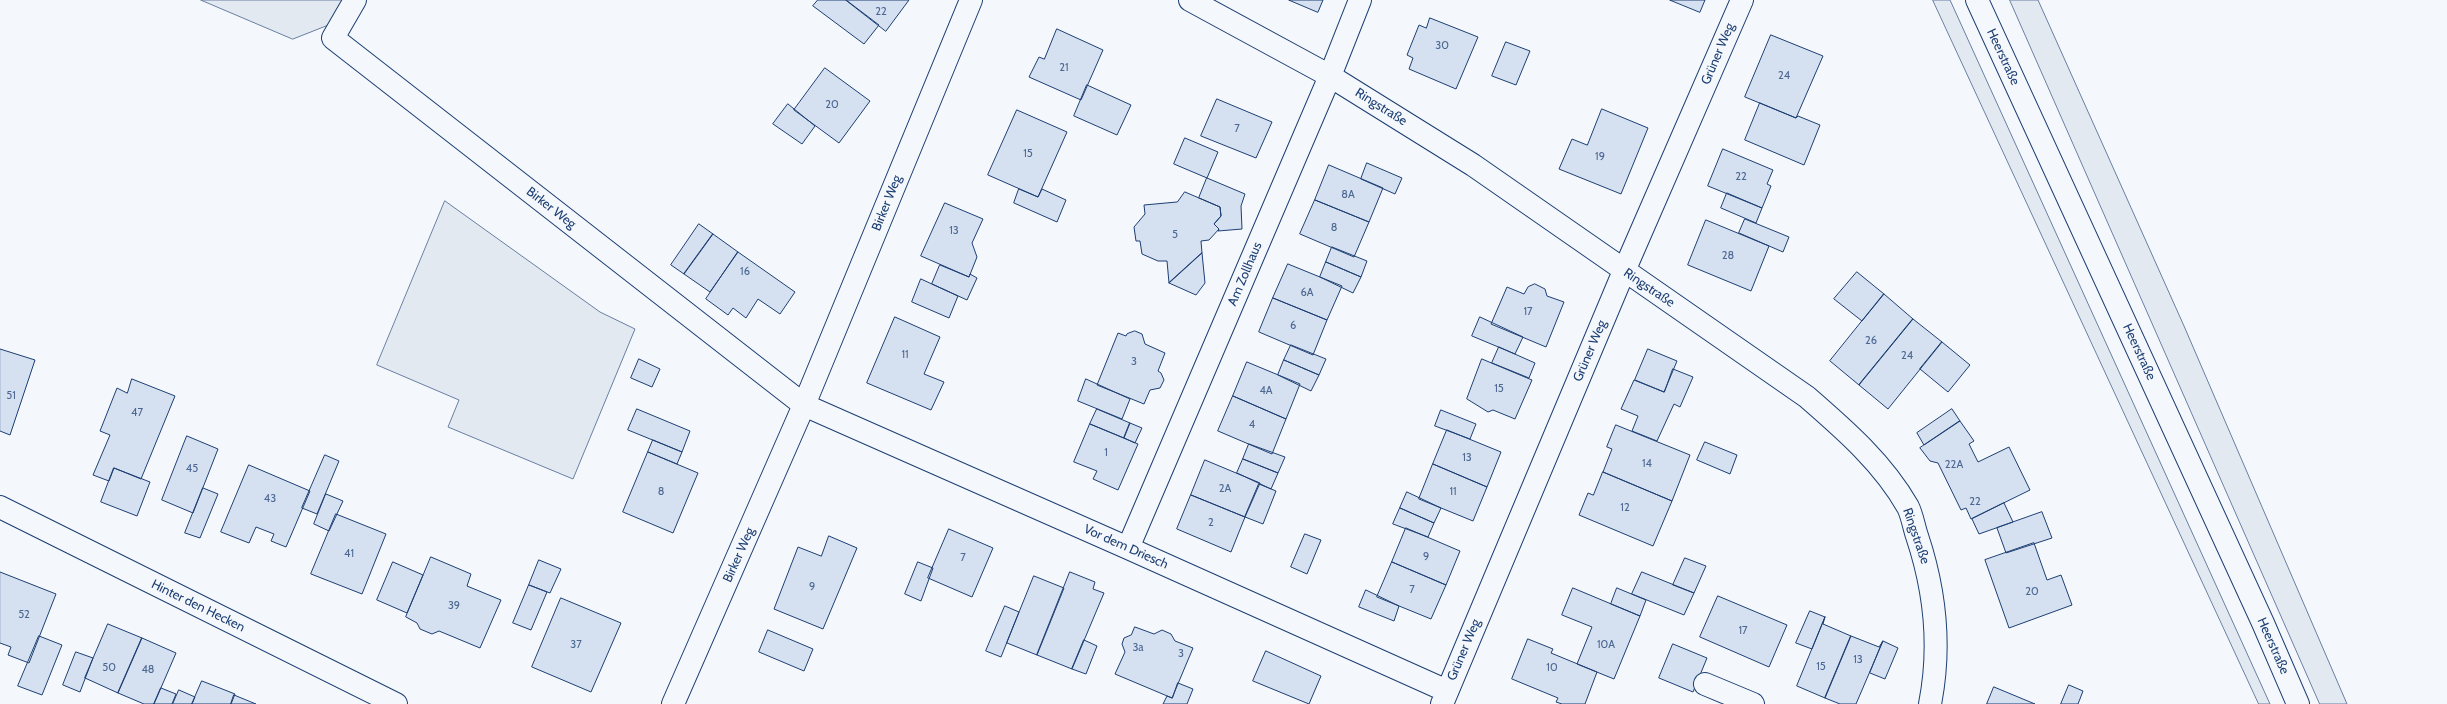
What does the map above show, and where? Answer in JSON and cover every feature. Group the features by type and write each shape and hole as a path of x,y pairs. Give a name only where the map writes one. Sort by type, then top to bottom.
{"street":[{"name":"Birker Weg","path":"355,0 333,38 804,405"},
{"name":"Birker Weg","path":"673,704 804,405 971,0"},
{"name":"Ringstraße","path":"1190,0 1330,76 1473,165 1807,398 1851,435 1883,470 1908,508 1928,567 1936,625 1935,680 1930,704"},
{"name":"Am Zollhaus","path":"1128,548 1330,76 1360,0"},
{"name":"Grüner Weg","path":"1444,698 1624,271 1742,0"},
{"name":"Heerstraße","path":"1977,0 2257,609 2298,704"},
{"name":"Vor dem Driesch","path":"804,405 1128,548 1444,698"},
{"name":"Hinter den Hecken","path":"0,507 396,704"},
{"path":"1705,684 1753,704"}],"shaded area":[{"path":"201,0 345,0 331,24 293,39"},
{"path":"1933,0 1950,0 2270,704 2259,704"},
{"path":"2010,0 2038,0 2184,326 2347,704 2320,704"},
{"path":"445,201 600,312 635,329 573,479 448,427 459,400 377,365"}],"building":[{"path":"818,0 846,0 879,25 864,44 813,6"},
{"path":"846,0 909,0 886,31"},
{"path":"1289,0 1323,0 1318,12"},
{"path":"1670,0 1705,0 1700,12"},
{"path":"1430,18 1478,37 1456,89 1409,69 1413,58 1407,55 1419,25 1426,28"},
{"path":"1057,29 1103,50 1081,100 1029,77 1039,57 1044,59"},
{"path":"1771,35 1823,56 1796,118 1745,97"},
{"path":"1506,42 1530,51 1516,85 1492,76"},
{"path":"825,68 870,101 839,143 794,110"},
{"path":"1087,85 1131,105 1117,135 1074,116"},
{"path":"1217,99 1272,122 1256,158 1201,136"},
{"path":"1760,103 1796,118 1798,116 1820,125 1804,165 1745,140"},
{"path":"788,104 815,126 802,144 773,124"},
{"path":"1602,109 1648,128 1621,194 1559,169 1572,139 1587,145"},
{"path":"1017,110 1067,132 1038,197 988,175"},
{"path":"1185,138 1218,152 1207,178 1174,164"},
{"path":"1723,149 1773,170 1767,184 1771,186 1762,208 1708,186"},
{"path":"1367,163 1402,178 1395,194 1361,179"},
{"path":"1329,165 1383,188 1369,222 1315,200"},
{"path":"1207,178 1245,194 1241,206 1242,229 1218,231 1219,229 1214,224 1221,216 1220,207 1199,198"},
{"path":"1019,189 1038,197 1042,189 1066,200 1057,222 1014,203"},
{"path":"1185,192 1220,207 1221,216 1214,224 1219,229 1209,240 1201,241 1202,253 1169,283 1167,261 1158,261 1142,254 1140,241 1136,241 1134,227 1145,214 1144,205 1177,202"},
{"path":"1727,193 1762,208 1756,223 1721,208"},
{"path":"1315,200 1369,222 1354,257 1300,234"},
{"path":"945,203 983,219 972,243 977,257 969,277 921,256"},
{"path":"1745,219 1789,237 1783,252 1739,233"},
{"path":"1706,220 1769,246 1751,291 1688,265"},
{"path":"699,224 713,234 684,274 671,265"},
{"path":"713,234 738,252 710,292 684,274"},
{"path":"1332,247 1367,261 1361,277 1326,262"},
{"path":"738,252 795,292 780,314 758,299 746,318 733,308 728,315 706,299"},
{"path":"1202,253 1205,283 1196,295 1169,283"},
{"path":"1326,262 1361,277 1353,293 1320,277"},
{"path":"1288,264 1342,286 1327,320 1273,298"},
{"path":"940,265 969,277 970,274 977,278 967,300 932,284"},
{"path":"1857,272 1884,294 1862,321 1834,299"},
{"path":"921,279 958,296 949,318 912,302"},
{"path":"1535,284 1545,289 1547,296 1564,302 1546,347 1491,324 1507,287 1524,294 1528,287"},
{"path":"1884,294 1913,319 1859,385 1830,361"},
{"path":"1273,298 1327,320 1313,355 1259,332"},
{"path":"895,317 940,337 924,374 944,382 931,410 867,383"},
{"path":"1480,317 1523,337 1515,354 1472,336"},
{"path":"1913,319 1942,342 1888,409 1859,385"},
{"path":"1135,331 1142,334 1145,344 1165,353 1158,371 1161,373 1164,380 1160,388 1150,390 1144,404 1097,385 1118,333 1126,336 1127,334"},
{"path":"1942,342 1970,365 1948,392 1920,369"},
{"path":"1291,345 1326,359 1319,375 1284,360"},
{"path":"1499,347 1535,363 1529,378 1492,363"},
{"path":"0,349 35,360 10,435 0,431"},
{"path":"1648,349 1677,361 1664,392 1635,380"},
{"path":"639,359 660,369 652,387 631,378"},
{"path":"1482,359 1532,380 1515,419 1493,410 1488,412 1467,399"},
{"path":"1284,360 1319,375 1311,391 1278,375"},
{"path":"1247,362 1300,384 1286,419 1233,396"},
{"path":"1673,369 1693,377 1680,407 1674,404 1657,441 1632,431 1638,416 1621,409 1634,380 1664,392"},
{"path":"132,379 175,396 141,479 114,468 109,481 93,475 110,435 100,431 117,388 127,393"},
{"path":"1086,379 1130,399 1122,419 1078,401"},
{"path":"1233,396 1286,419 1272,454 1218,431"},
{"path":"637,409 690,431 682,452 628,430"},
{"path":"1097,409 1130,423 1124,438 1090,424"},
{"path":"1952,409 1960,421 1924,445 1917,433"},
{"path":"1441,410 1476,424 1470,439 1435,426"},
{"path":"1960,421 1974,441 1969,444 1978,462 2009,447 2030,490 1971,519 1966,508 1961,510 1938,463 1930,461 1920,448"},
{"path":"1130,423 1142,428 1135,443 1124,438"},
{"path":"1090,424 1138,444 1118,490 1093,479 1097,471 1074,462"},
{"path":"1616,425 1690,455 1672,501 1603,472 1612,449 1607,447"},
{"path":"1447,430 1501,452 1487,487 1433,464"},
{"path":"187,436 218,449 193,513 162,500"},
{"path":"653,440 682,452 677,464 648,452"},
{"path":"1705,442 1737,455 1730,474 1697,460"},
{"path":"1249,444 1285,457 1278,473 1243,459"},
{"path":"648,452 698,473 673,533 623,512"},
{"path":"325,455 339,461 317,514 302,508"},
{"path":"1243,459 1278,473 1271,489 1237,473"},
{"path":"1205,460 1260,483 1245,517 1191,495"},
{"path":"1433,464 1487,487 1473,521 1419,499"},
{"path":"249,465 310,491 286,547 271,541 274,534 256,527 249,543 221,532"},
{"path":"114,468 150,482 137,516 101,502"},
{"path":"1603,472 1672,501 1653,546 1579,515 1588,493 1593,495"},
{"path":"1259,484 1276,491 1263,524 1245,517"},
{"path":"203,488 218,494 200,538 185,533"},
{"path":"1407,492 1441,508 1434,523 1400,508"},
{"path":"326,494 343,501 329,531 314,524"},
{"path":"1191,495 1245,517 1231,552 1177,529"},
{"path":"2004,503 2013,522 1979,534 1972,519"},
{"path":"1400,508 1434,523 1428,537 1393,524"},
{"path":"2042,512 2052,538 2006,553 1997,528"},
{"path":"336,514 386,534 362,594 311,574"},
{"path":"1406,528 1460,551 1446,585 1392,562"},
{"path":"949,529 993,548 972,597 928,578"},
{"path":"1305,534 1321,540 1307,574 1291,567"},
{"path":"829,536 857,548 823,629 774,609 798,547 821,556"},
{"path":"2034,543 2047,580 2061,575 2072,605 2009,628 1985,560"},
{"path":"431,557 471,574 467,586 501,600 480,648 439,631 432,634 420,629 417,623 406,617"},
{"path":"1685,558 1706,566 1694,593 1673,585"},
{"path":"539,560 561,569 550,593 529,585"},
{"path":"393,562 423,575 407,613 377,600"},
{"path":"918,562 933,568 921,601 905,594"},
{"path":"1392,562 1446,585 1431,619 1377,597"},
{"path":"0,572 56,594 29,663 8,655 11,647 0,643"},
{"path":"1070,572 1095,582 1093,589 1104,593 1072,669 1037,655"},
{"path":"1642,572 1694,593 1684,615 1632,594"},
{"path":"1034,576 1064,588 1037,655 1007,643"},
{"path":"529,585 547,592 531,630 513,623"},
{"path":"1573,588 1640,616 1614,679 1577,664 1592,627 1562,615"},
{"path":"1617,588 1646,600 1640,616 1611,604"},
{"path":"1366,590 1399,606 1394,621 1359,607"},
{"path":"1718,596 1787,625 1769,667 1700,637"},
{"path":"561,598 621,623 591,692 532,667"},
{"path":"1005,606 1019,612 1001,657 986,651"},
{"path":"1810,611 1825,617 1812,649 1796,643"},
{"path":"1825,617 1823,624 1851,636 1825,698 1797,686"},
{"path":"108,624 142,638 118,693 85,678"},
{"path":"1135,627 1154,634 1162,630 1171,634 1175,641 1193,648 1172,698 1115,674 1125,652 1122,644 1124,638 1131,635"},
{"path":"768,630 813,649 804,671 759,652"},
{"path":"39,636 62,645 42,695 18,686"},
{"path":"1851,636 1879,647 1883,641 1856,704 1840,704 1825,698"},
{"path":"142,638 176,653 154,704 144,704 118,693"},
{"path":"1528,639 1553,649 1551,653 1597,672 1585,704 1562,704 1556,702 1558,698 1512,679"},
{"path":"1084,640 1097,646 1086,674 1072,669"},
{"path":"1883,641 1898,648 1885,679 1870,673"},
{"path":"1673,644 1707,658 1693,692 1659,678"},
{"path":"1266,651 1321,676 1309,704 1253,681"},
{"path":"76,652 93,658 80,692 63,685"},
{"path":"202,681 235,694 231,704 192,704"},
{"path":"1178,683 1193,689 1187,704 1163,704 1167,696 1172,698"},
{"path":"2069,685 2083,691 2078,704 2061,704"},
{"path":"1994,687 2035,704 1987,704"},
{"path":"161,688 176,694 172,704 154,704"},
{"path":"179,690 195,697 192,704 173,704"},
{"path":"234,695 256,704 231,704"}]}
